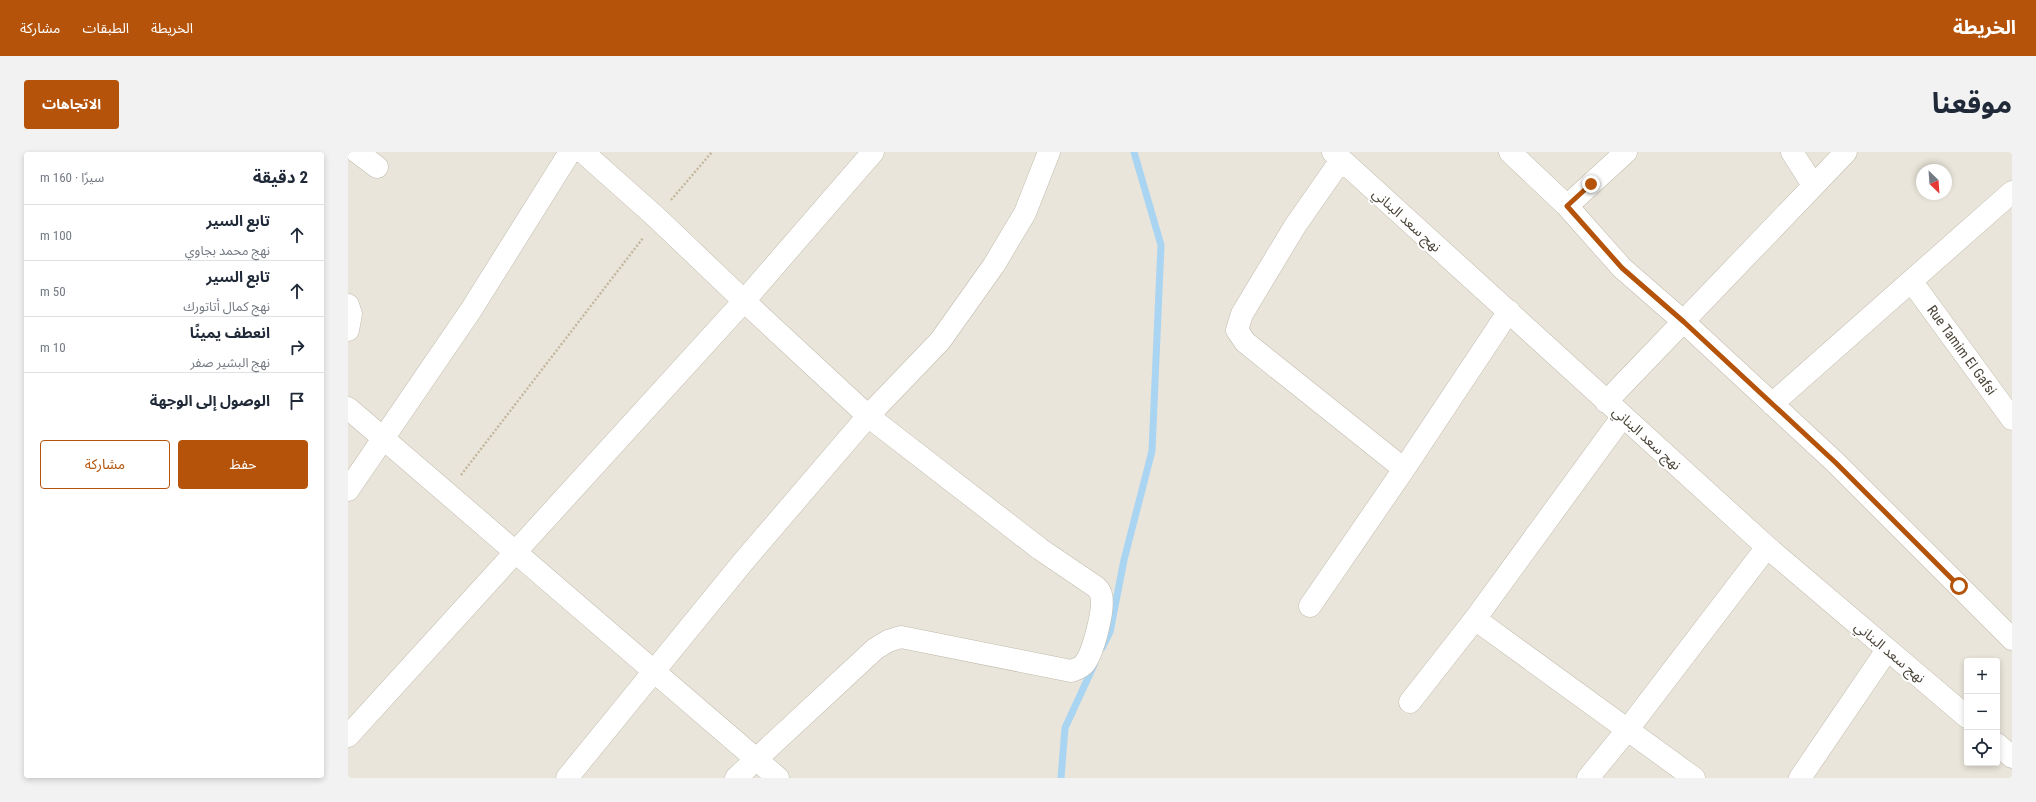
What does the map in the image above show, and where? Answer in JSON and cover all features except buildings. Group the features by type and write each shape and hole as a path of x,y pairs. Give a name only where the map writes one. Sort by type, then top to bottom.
{"street":[{"path":"357,152 377,167"},
{"path":"348,490 472,310 570,152"},
{"path":"584,152 656,217 868,416 1040,549 1096,587 1101,595 1100,615 1088,659 1083,665 1071,671 901,637 888,641 875,649 736,778"},
{"path":"348,736 744,301 873,152"},
{"path":"567,778 743,562 868,416 940,341 994,265 1025,213 1049,152"},
{"path":"1510,152 1567,206 1622,268 1684,322 1836,463 2012,638"},
{"path":"1567,206 1626,152"},
{"path":"1792,152 1813,185"},
{"path":"1606,402 1684,322 1754,246 1846,152"},
{"path":"1337,156 1242,314 1237,330 1245,342 1404,469"},
{"name":"نهج سعد البناني","path":"1337,156 1767,547 1964,714"},
{"path":"1772,404 1912,282 2012,192"},
{"name":"Rue Tamim El Gafsi","path":"1912,282 2012,419"},
{"path":"348,305 351,314 348,330"},
{"path":"1310,606 1404,469 1509,311"},
{"path":"348,408 382,439 515,551 653,672 778,778"},
{"path":"1410,702 1475,619 1623,416"},
{"path":"1588,778 1628,729 1767,547"},
{"path":"1475,619 1694,778"},
{"path":"1800,778 1888,650"},
{"path":"2000,747 2012,757"}],"path":[{"path":"447,494 648,230 656,217 712,152"}],"shaded area":[{"path":"348,152 2012,152 2012,778 348,778"}],"waterway":[{"path":"1102,648 1110,632 1124,560 1152,451 1161,245 1134,152"},
{"path":"1061,778 1065,728 1094,665"}],"route":[{"path":"1591,184 1567,206 1622,268 1652,296 1684,322 1836,463 1959,586"}]}
